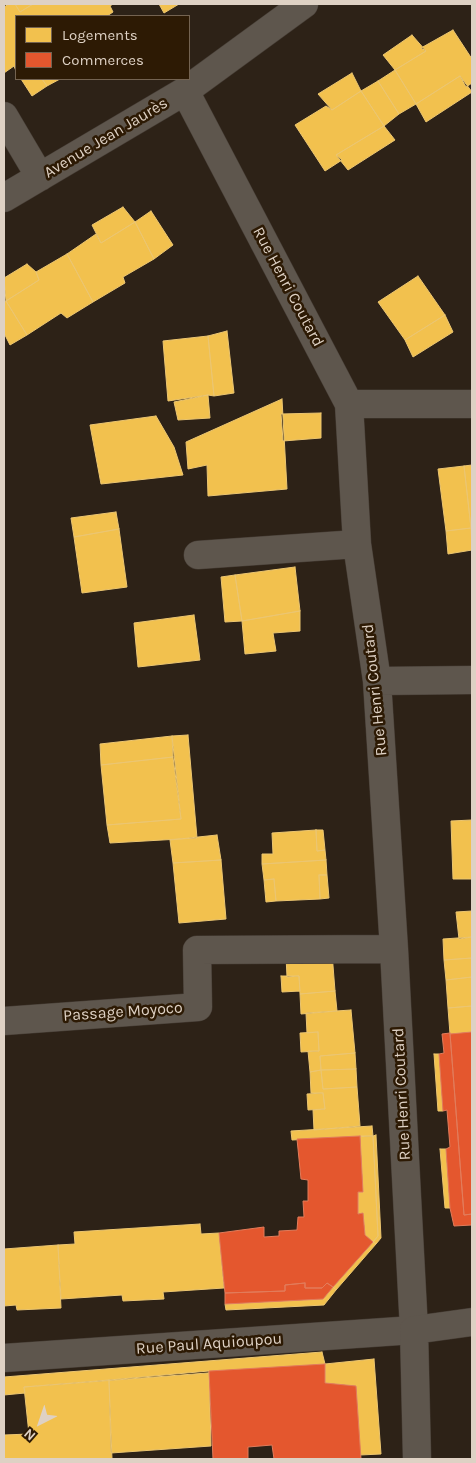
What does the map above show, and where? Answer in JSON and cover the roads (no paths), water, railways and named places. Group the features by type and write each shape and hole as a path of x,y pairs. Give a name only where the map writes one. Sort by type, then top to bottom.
{"street":[{"name":"Avenue Jean Jaurès","path":"4,198 185,90 304,4"},
{"name":"Rue Henri Coutard","path":"185,90 350,404 357,544 378,681 414,1330 417,1459"},
{"path":"4,116 40,177"},
{"path":"350,404 472,404"},
{"path":"198,555 357,544"},
{"path":"378,681 472,680"},
{"name":"Passage Moyoco","path":"4,1021 198,1007 197,950 394,949"},
{"name":"Rue Paul Aquioupou","path":"4,1358 414,1330 472,1322"}]}
